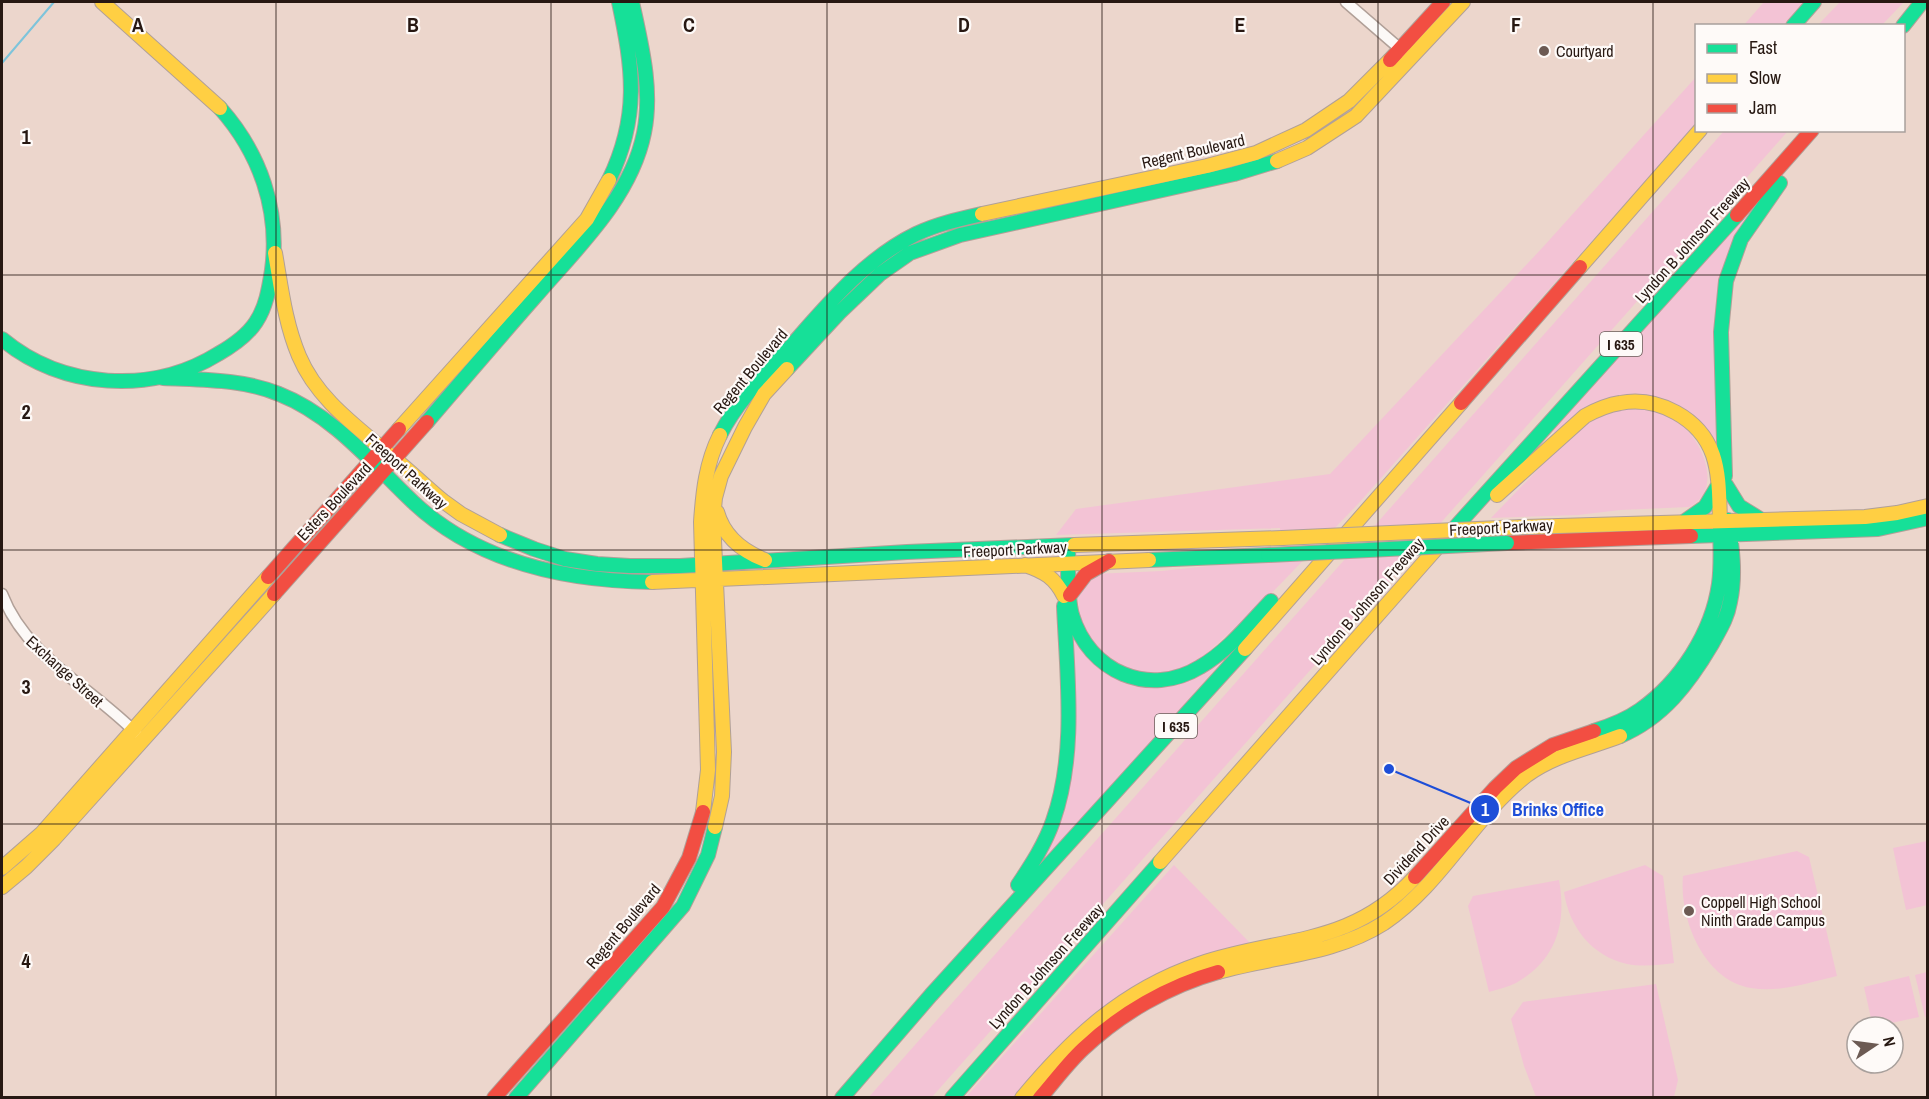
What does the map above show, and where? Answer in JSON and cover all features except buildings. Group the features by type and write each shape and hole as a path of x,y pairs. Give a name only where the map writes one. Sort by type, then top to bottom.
{"main road":[{"path":"2,339 27,357 68,375 128,383 163,378 206,362 236,343 252,328 267,300 275,253 273,215 265,184 255,159 236,124 205,92 102,2"},
{"name":"Esters Boulevard","path":"2,887 26,867 36,849 371,462 587,219 606,190 624,150 632,114 631,59 619,2"},
{"name":"Esters Boulevard","path":"137,734 383,473 601,220 623,185 639,152 647,121 644,57 632,2"},
{"name":"Regent Boulevard","path":"494,1098 663,907 678,883 696,844 707,801 708,778 701,581 708,565 715,502 722,476 728,460 764,394 857,295 880,273 910,253 960,235 1234,174 1275,162 1308,148 1356,116 1406,54 1443,2"},
{"name":"Regent Boulevard","path":"516,1098 669,924 683,906 708,855 720,810 723,774 716,580 708,565 701,522 704,482 716,443 730,415 764,375 847,284 879,257 916,234 966,218 1207,166 1256,153 1306,130 1331,115 1406,54 1463,2"},
{"path":"1795,24 1814,2"},
{"path":"1905,24 1922,2"},
{"name":"I 635","path":"842,1098 931,995 1199,701 1698,132"},
{"name":"Lyndon B Johnson Freeway","path":"951,1098 1428,557 1707,250 1810,132"},
{"path":"1685,521 1703,512 1721,486 1720,335 1728,273 1737,248 1758,213 1819,132"},
{"name":"Freeport Parkway","path":"275,253 289,328 306,371 318,389 429,490 459,513 493,531 552,554 578,561 623,566 708,565 911,552 1282,538 1521,526 1865,517 1897,513 1925,513"},
{"name":"Freeport Parkway","path":"163,378 247,385 279,394 301,404 323,419 428,515 487,550 515,562 598,581 701,581 1507,543 1847,531 1878,529 1925,513"},
{"path":"1428,557 1574,425 1598,409 1611,404 1642,401 1671,409 1683,417 1700,433 1712,452 1721,486 1744,512 1760,519"},
{"path":"1025,565 1044,570 1057,580 1067,595 1080,635 1091,651 1106,665 1119,673 1149,682 1180,678 1200,669 1220,652 1415,454"},
{"name":"Dividend Drive","path":"1040,1098 1082,1050 1138,1009 1168,992 1232,968 1334,945 1380,926 1400,912 1507,775 1533,763 1610,740 1633,731 1652,719 1687,683 1703,661 1727,617 1733,561 1725,535 1721,486"},
{"path":"715,502 723,530 733,541 742,549 771,562"},
{"path":"487,550 500,546 536,556 552,554"},
{"path":"931,995 1031,868 1053,825 1067,764 1065,546"},
{"path":"1067,595 1090,570 1109,561"},
{"name":"Dividend Drive","path":"1022,1098 1073,1040 1100,1018 1131,998 1162,980 1196,965 1228,955 1330,933 1354,924 1392,901 1455,842"},
{"name":"Esters Boulevard","path":"2,868 36,849"}],"street":[{"path":"1346,2 1406,54"},
{"name":"Exchange Street","path":"2,594 8,609 24,634 59,668 137,734"}],"shaded area":[{"path":"1764,2 1805,2 1784,24 1745,24"},
{"path":"1840,2 1904,2 1883,24 1819,24"},
{"path":"1695,78 1695,125 1358,504 1258,607 1196,663 1164,674 1129,670 1098,650 1087,633 1080,615 1078,600 1080,589 1094,574 1162,571 1282,558 1280,528 1056,535 1076,509 1330,474 1543,247"},
{"path":"1723,132 1787,132 932,1097 868,1098"},
{"path":"1752,207 1733,244 1721,471 1714,449 1641,397 1556,434 1553,431"},
{"path":"1644,406 1678,422 1695,440 1706,465 1706,489 1700,499 1689,507 1620,510 1578,515 1491,518 1581,425 1604,411"},
{"path":"1068,623 1142,685 1233,649 1036,872 1060,822"},
{"path":"1927,841 1927,905 1906,910 1893,848"},
{"path":"1797,851 1809,857 1837,976 1773,989 1751,988 1734,983 1720,973 1698,945 1685,911 1683,876"},
{"path":"1174,865 1250,943 1192,959 1054,1050 1013,1097 965,1098"},
{"path":"1645,865 1663,876 1674,963 1633,965 1614,960 1593,947 1584,938 1571,917 1567,905 1564,892"},
{"path":"1559,880 1561,911 1559,926 1556,939 1549,952 1530,974 1516,983 1489,992 1468,906 1473,896"},
{"path":"1927,972 1927,1016 1925,1017 1915,975"},
{"path":"1909,976 1919,1017 1905,1020 1905,1015 1870,1015 1864,987"},
{"path":"1656,984 1678,1080 1674,1097 1536,1097 1524,1066 1511,1019 1523,1002"}],"waterway":[{"path":"2,63 54,2"}],"traffic: fast":[{"path":"609,180 626,135 631,92 628,49 619,2"},
{"path":"427,422 600,222 627,179 644,133 647,100 645,67 632,2"},
{"path":"1795,24 1814,2"},
{"path":"1905,24 1922,2"},
{"path":"2,339 26,356 52,368 79,377 108,381 165,376 192,367 229,348 248,332 265,304 272,270 273,226 270,204 256,163 234,125 220,108"},
{"path":"787,369 839,313 880,274 910,253 960,235 1234,174 1277,161"},
{"path":"1725,476 1721,332 1726,281 1741,239 1780,183"},
{"path":"720,435 752,388 833,299 864,269 880,256 916,234 982,214"},
{"path":"1442,542 1737,215"},
{"path":"163,378 251,385 299,403 351,441 413,502 438,523 495,554 525,564 588,578 652,582"},
{"path":"1726,485 1739,506 1760,519"},
{"path":"1685,521 1705,507 1717,487"},
{"path":"1691,536 1878,529 1928,518"},
{"path":"1594,731 1629,717 1655,699 1681,671 1692,655 1709,620 1719,584 1720,520"},
{"path":"1620,736 1649,720 1674,698 1694,672 1723,624 1729,608 1733,582 1728,520"},
{"path":"500,535 565,559 630,566 680,566 907,552 1074,545"},
{"path":"1268,555 1507,543"},
{"path":"1068,546 1070,607 1080,635 1092,652 1107,665 1123,674 1142,679 1161,680 1181,676 1200,667 1229,645 1271,601"},
{"path":"1149,560 1268,555"},
{"path":"1018,885 1038,854 1050,829 1065,769 1069,714 1064,606"},
{"path":"842,1098 931,995 1245,649"},
{"path":"516,1098 683,906 708,855 715,827"},
{"path":"952,1098 1160,862"}],"traffic: slow":[{"path":"102,2 220,108"},
{"path":"1277,161 1307,148 1356,116 1463,2"},
{"path":"982,214 1207,166 1256,153 1306,130 1349,101 1390,60"},
{"path":"1580,267 1698,132"},
{"path":"399,429 587,219 609,180"},
{"path":"275,253 290,331 299,356 316,386 351,423 443,501 461,514 500,535"},
{"path":"715,827 722,796 724,752 713,519 715,498 721,476 745,427 764,394 787,369"},
{"path":"1245,649 1461,403"},
{"path":"1497,495 1585,416 1615,404 1649,403 1676,412 1688,420 1707,442 1717,471 1720,520"},
{"path":"703,812 708,770 701,522 708,467 720,435"},
{"path":"1521,527 1865,517 1928,506"},
{"path":"717,512 729,536 749,552 765,560"},
{"path":"1282,538 1521,527"},
{"path":"1074,545 1282,538"},
{"path":"1160,862 1442,542"},
{"path":"652,582 1149,560"},
{"path":"1025,565 1048,576 1057,584 1064,596"},
{"path":"2,868 42,833 268,577"},
{"path":"2,887 54,839 274,594"},
{"path":"1218,972 1303,954 1345,942 1384,923 1423,889 1490,810 1527,775 1560,757 1620,736"},
{"path":"1022,1098 1080,1036 1101,1018 1146,987 1199,964 1229,955 1313,937 1340,928 1365,917 1390,900 1415,877"}],"traffic: jam":[{"path":"1390,60 1443,2"},
{"path":"1737,215 1810,132"},
{"path":"1461,403 1580,267"},
{"path":"274,594 427,422"},
{"path":"268,577 399,429"},
{"path":"1507,543 1691,536"},
{"path":"1070,595 1086,574 1109,561"},
{"path":"1415,877 1495,788 1516,768 1553,745 1594,731"},
{"path":"494,1098 663,907 689,858 703,812"},
{"path":"1040,1098 1077,1055 1113,1024 1163,993 1218,972"}],"place":[{"name":"Courtyard","path":"1544,51"},
{"name":"Brinks Office","path":"1389,769"},
{"name":"Coppell High School Ninth Grade Campus","path":"1689,911"}]}
